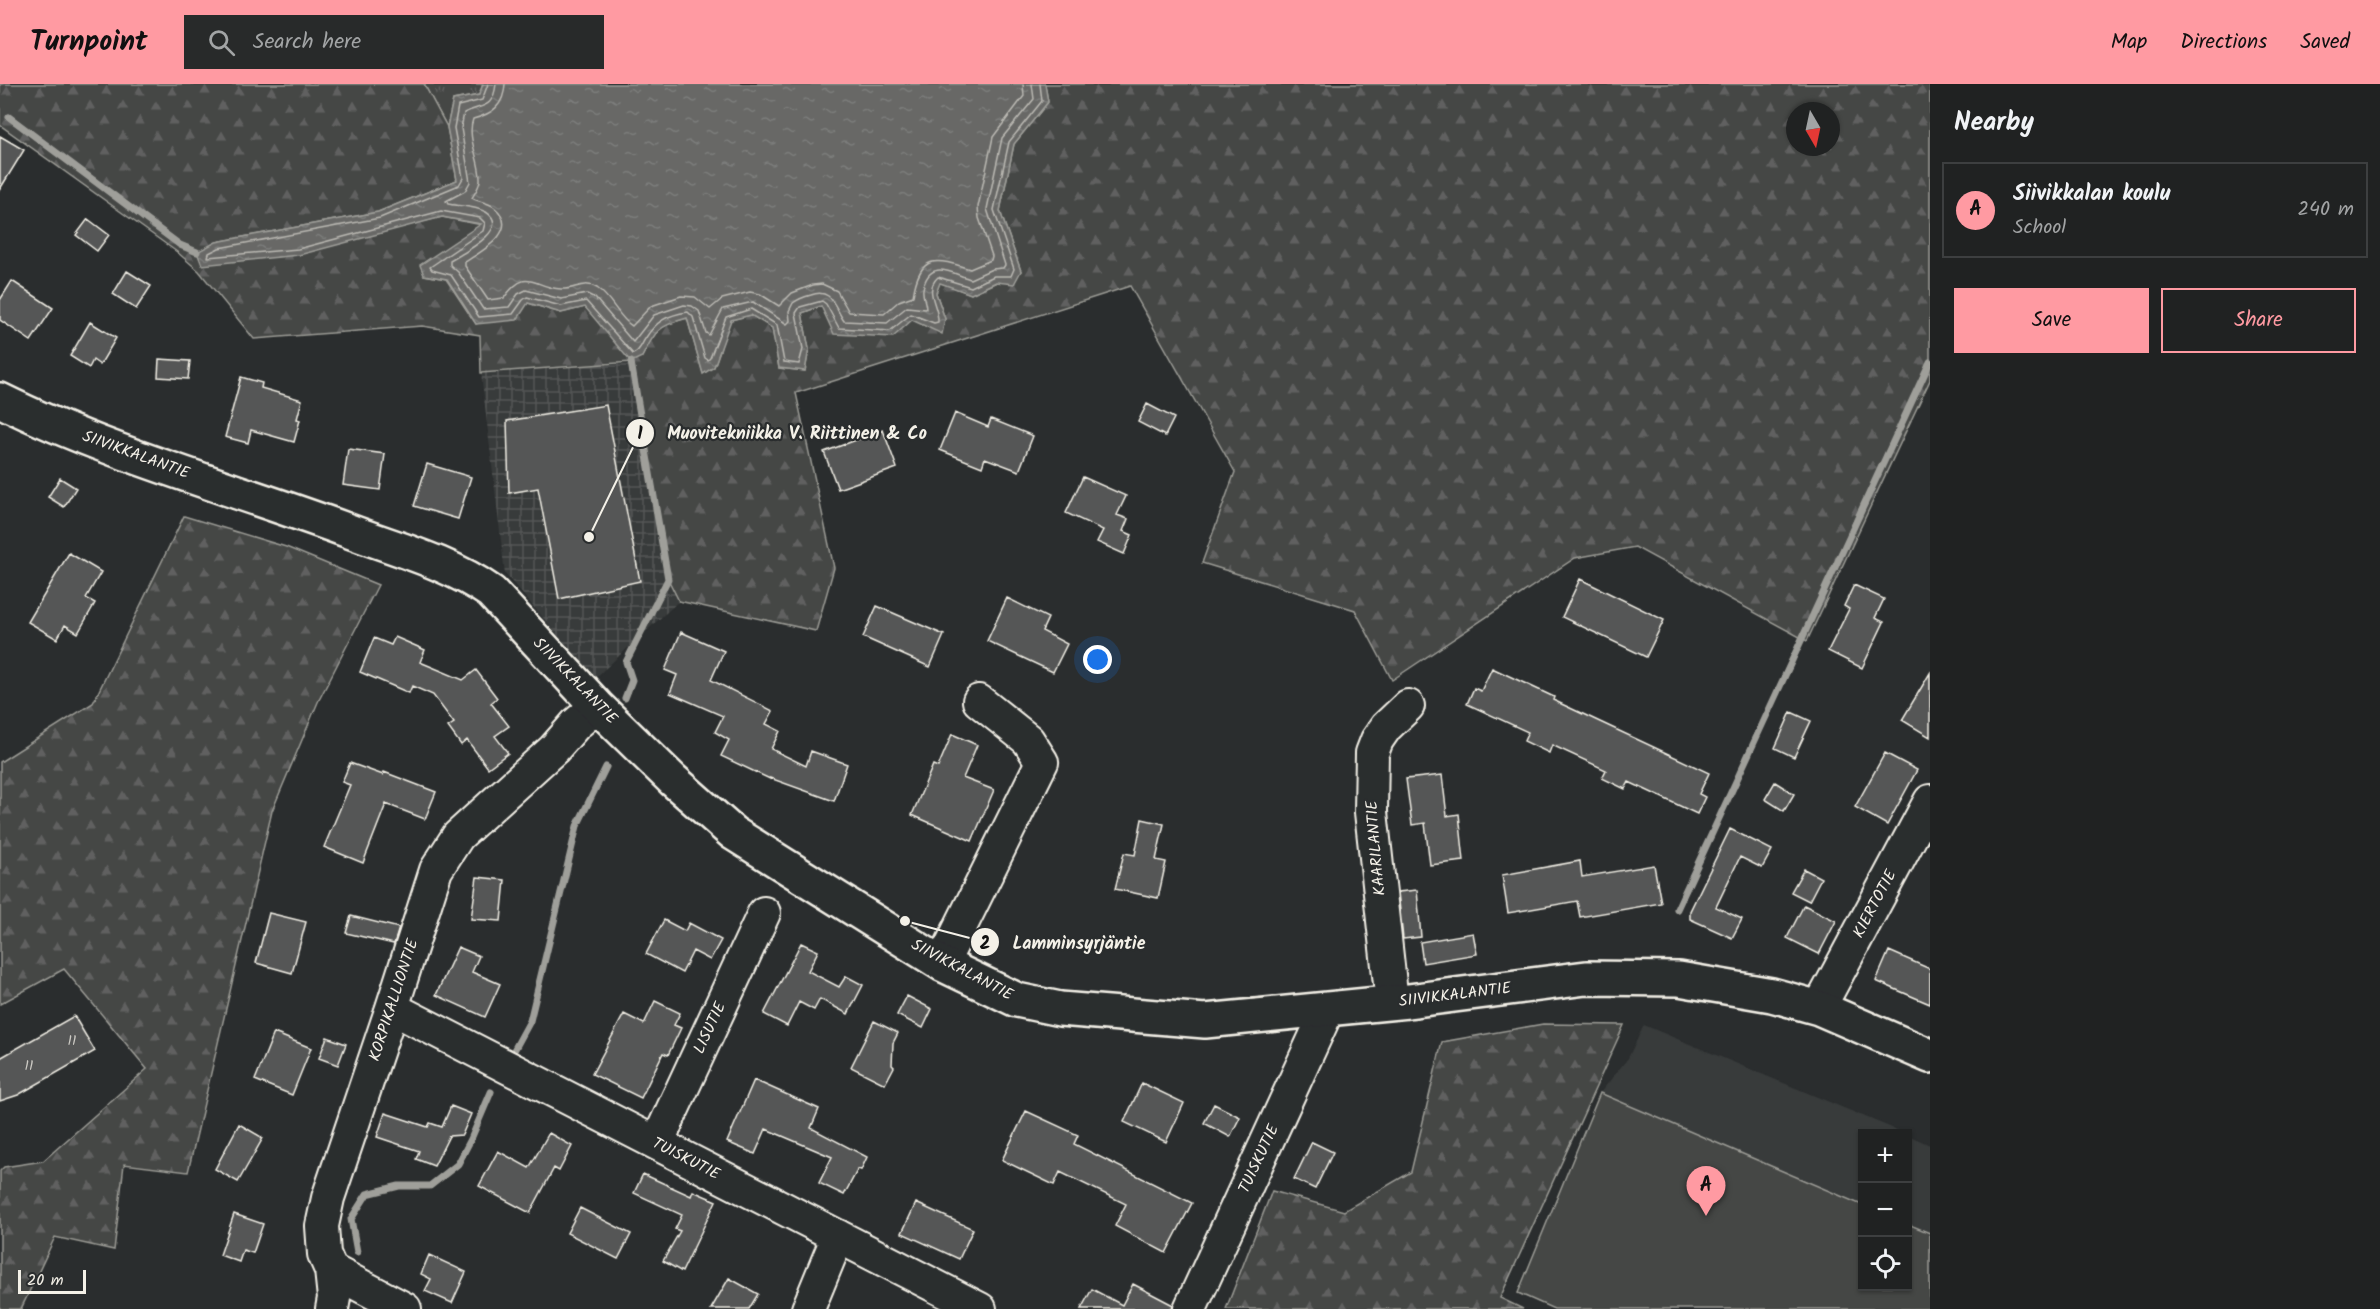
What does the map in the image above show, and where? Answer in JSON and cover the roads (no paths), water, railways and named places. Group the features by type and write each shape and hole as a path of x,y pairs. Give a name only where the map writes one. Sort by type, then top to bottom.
{"main road":[{"name":"SIIVIKKALANTIE","path":"0,400 134,456 426,558 462,574 491,592 597,706 673,780 733,833 942,964 1017,1000 1060,1010 1205,1021 1392,1002 1587,978 1679,979 1772,995 1820,1008 1930,1056"}],"street":[{"path":"942,964 1042,762 1028,740 979,701"},
{"name":"KORPIKALLIONTIE","path":"333,1309 331,1270 324,1254 322,1226 328,1198 436,870 458,837 554,749 576,724 597,706"},
{"name":"KAARILANTIE","path":"1392,1002 1371,812 1372,753 1386,727 1408,706"},
{"name":"KIERTOTIE","path":"1820,1008 1930,801"},
{"name":"LISUTIE","path":"657,1143 764,913"},
{"name":"TUISKUTIE","path":"392,1008 980,1309"},
{"name":"TUISKUTIE","path":"1190,1309 1328,1009"},
{"path":"808,1309 838,1236"},
{"path":"331,1270 405,1309"}],"water":[{"path":"483,84 1045,84 1048,102 1014,144 1000,211 1021,271 1014,284 996,282 971,294 940,283 936,293 945,319 942,334 912,320 893,337 834,334 821,306 802,313 809,349 805,371 779,368 772,328 751,315 731,320 714,367 703,374 687,318 659,330 642,357 631,362 585,307 561,313 528,303 517,320 476,324 447,279 424,275 420,265 481,224 442,217 299,255 202,265 197,252 216,242 378,212 457,180 447,127 453,100 479,95"}],"waterway":[{"path":"9,117 180,245 197,252"},
{"path":"625,698 632,680 626,662 668,579 631,362"},
{"path":"1677,909 1930,362"},
{"path":"512,1054 530,1021 577,826 606,767"},
{"path":"357,1252 351,1219 367,1194 399,1186 430,1186 458,1164 491,1092"}],"place":[{"name":"Muovitekniikka V. Riittinen & Co","path":"589,537"},
{"name":"Lamminsyrjäntie","path":"905,921"},
{"name":"Siivikkalan koulu","path":"1706,1216"}]}
